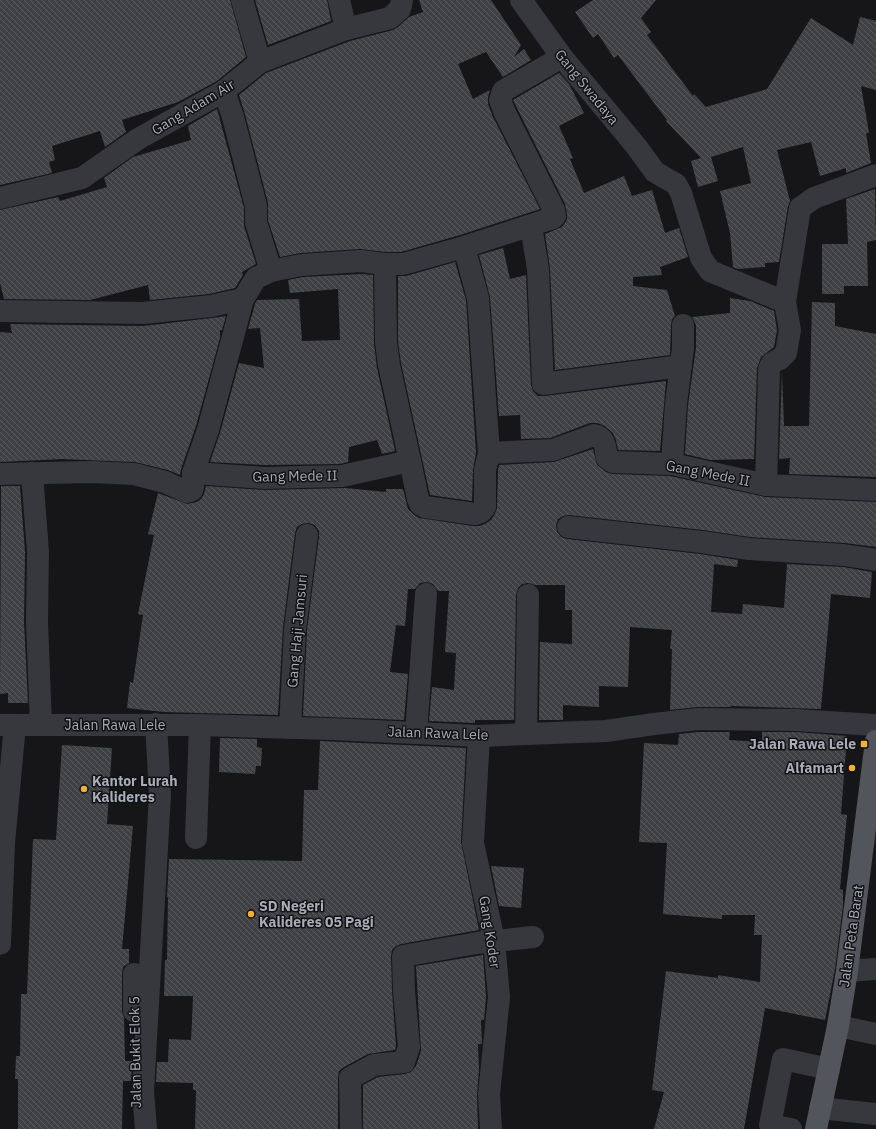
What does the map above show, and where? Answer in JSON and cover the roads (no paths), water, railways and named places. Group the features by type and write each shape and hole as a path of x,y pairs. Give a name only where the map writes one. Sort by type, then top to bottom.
{"main road":[{"name":"Jalan Peta Barat","path":"818,1119 838,1026 847,971 876,741"}],"street":[{"path":"242,0 260,62"},
{"path":"339,0 346,29"},
{"name":"Gang Adam Air","path":"0,198 82,178 138,139 224,91 260,62 346,29 390,18 400,9 402,0"},
{"name":"Gang Swadaya","path":"521,0 562,57 636,146 655,172 676,184 681,193 701,258 710,271 785,302"},
{"path":"0,474 92,472 134,474 165,482 186,492 192,490 194,487 193,473 208,430 243,299 256,278 271,271 301,265 361,261 385,264 403,264 531,226 555,216 554,210 505,114 500,100 503,91 562,57"},
{"path":"224,91 233,118 256,206 256,222 271,271"},
{"path":"766,485 769,369 772,363 780,359 786,353 790,330 785,302 800,208 814,198 876,175"},
{"path":"531,226 538,269 543,384 681,366"},
{"path":"385,264 386,342 389,365 420,504 425,507 475,514 481,512 485,507 485,470 489,453 478,298 464,247"},
{"path":"0,311 143,313 212,306 243,299"},
{"path":"672,464 676,404 683,348 683,325"},
{"name":"Gang Mede II","path":"489,453 553,450 594,435 600,436 603,440 607,458 613,462 672,464 766,485 876,490"},
{"name":"Gang Mede II","path":"193,473 265,478 342,476 410,461"},
{"path":"32,473 38,552 37,622 40,726"},
{"path":"568,527 749,548 876,560"},
{"name":"Gang Haji Jamsuri","path":"290,728 295,629 307,535"},
{"path":"416,733 426,594"},
{"path":"526,734 528,595"},
{"name":"Jalan Rawa Lele","path":"7,725 200,725 479,736 606,731 698,719 796,720 876,725"},
{"path":"146,1129 143,1091 160,795 156,724"},
{"path":"0,944 2,843 7,725"},
{"path":"196,838 200,725"},
{"name":"Gang Koder","path":"479,736 473,843 494,941 499,998 489,1094 491,1129"},
{"path":"351,1129 350,1078 374,1065 404,1062 408,1047 403,956 494,941 533,937"},
{"path":"847,971 876,969"},
{"name":"Jalan Bukit Elok 5","path":"134,974 136,1129"},
{"path":"838,1026 876,1034"},
{"path":"791,1129 770,1125 783,1059 829,1069"},
{"path":"818,1119 876,1114"}],"place":[{"name":"Jalan Rawa Lele","path":"864,744"},
{"name":"Alfamart","path":"852,768"},
{"name":"Kantor Lurah Kalideres","path":"84,789"},
{"name":"SD Negeri Kalideres 05 Pagi","path":"251,914"}]}
